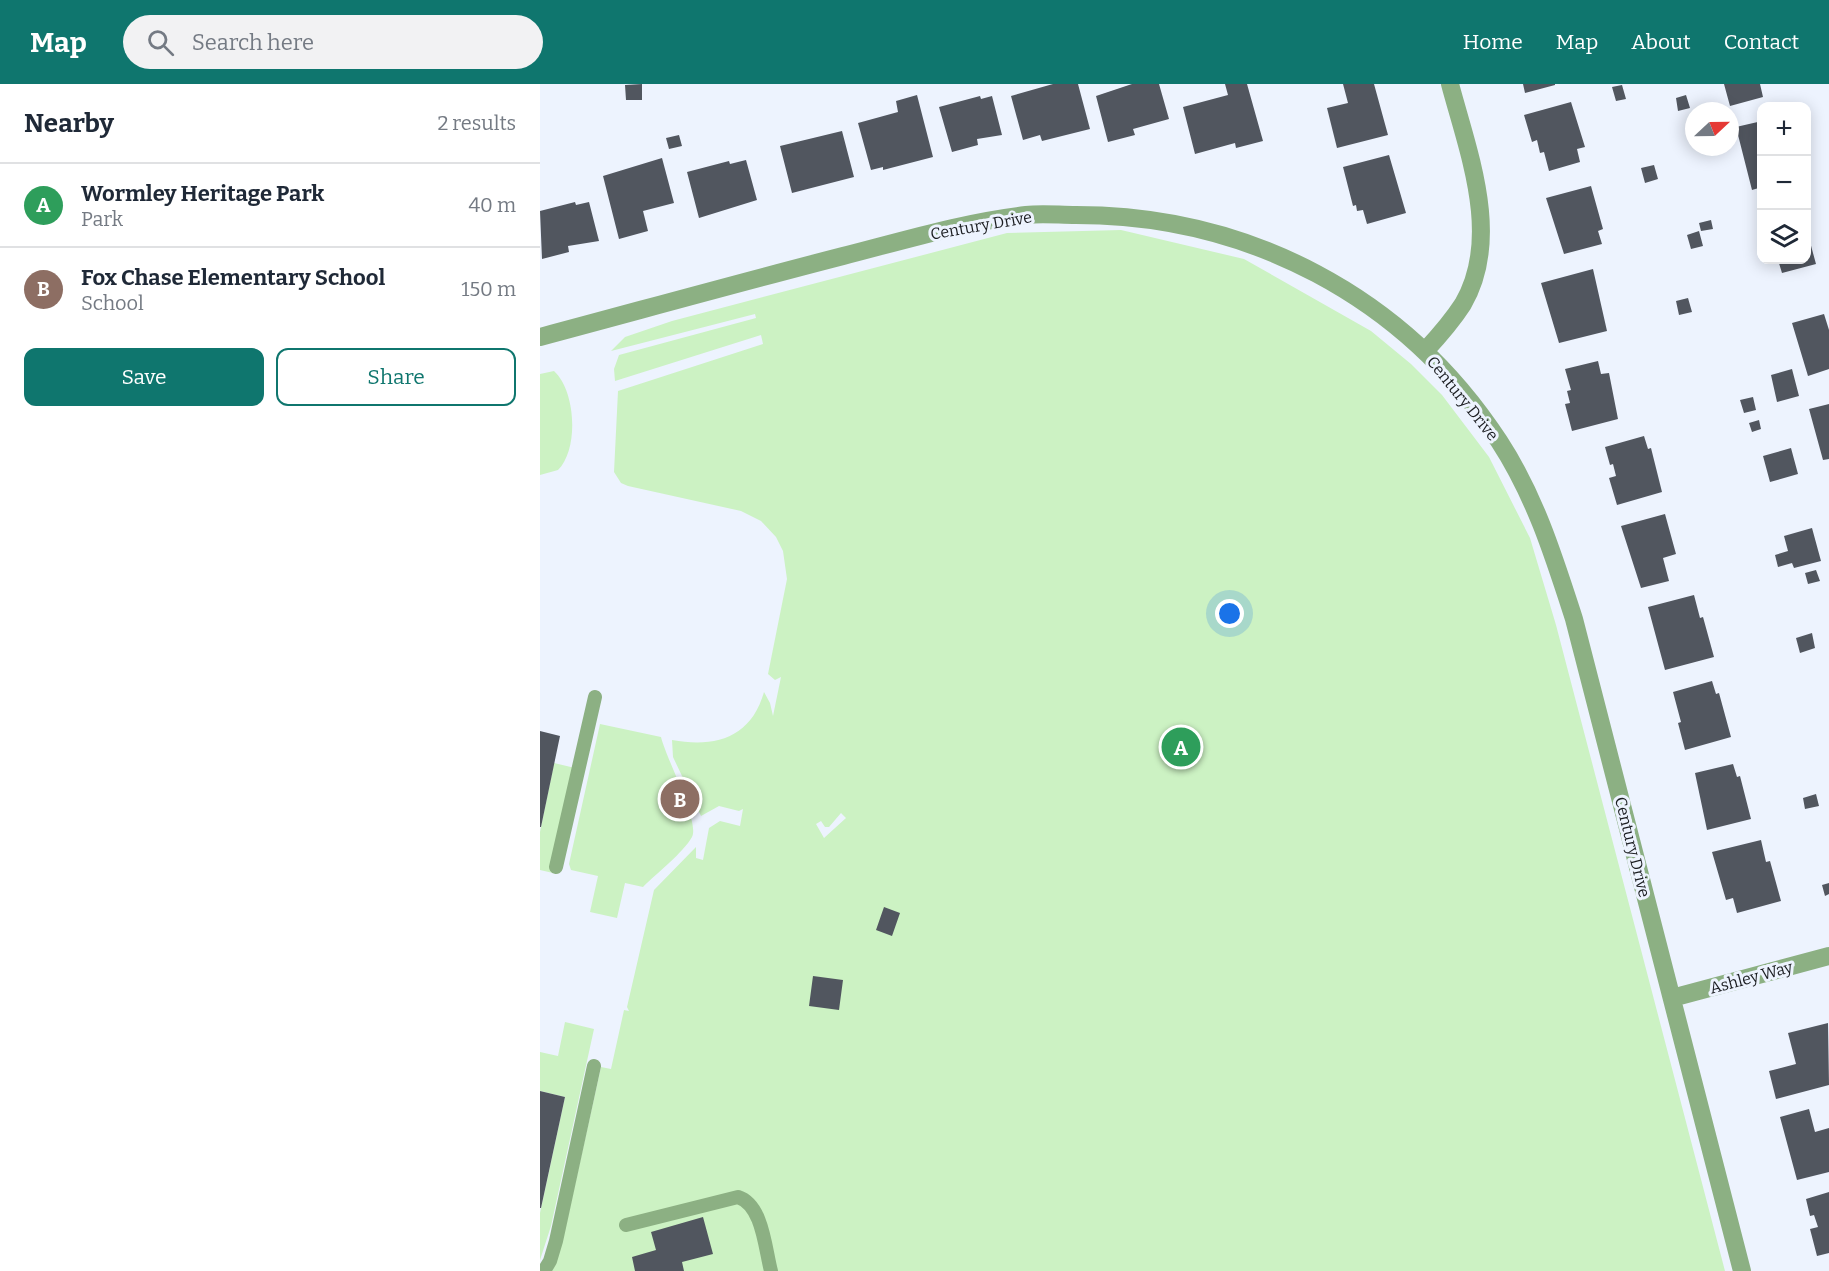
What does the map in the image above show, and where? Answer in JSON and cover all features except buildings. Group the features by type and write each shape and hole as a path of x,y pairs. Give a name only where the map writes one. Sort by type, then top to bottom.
{"street":[{"path":"1425,351 1463,303 1475,275 1481,240 1479,199 1450,84"},
{"name":"Century Drive","path":"540,337 921,236 1027,215 1124,215 1216,232 1295,262 1364,302 1425,351 1447,374 1499,441 1545,527 1574,619 1742,1271"},
{"name":"Ashley Way","path":"1672,998 1829,956"}],"lane":[{"path":"556,867 596,697"},
{"path":"544,1271 550,1261 556,1241 594,1066"},
{"path":"626,1225 730,1197 747,1199 756,1214 771,1271"}],"green space":[{"path":"1121,230 1244,259 1371,331 1411,364 1442,395 1489,457 1530,538 1556,625 1725,1271 552,1271 566,1225 601,1067 611,1069 624,1010 629,1011 627,1007 654,890 696,847 696,858 703,860 709,828 720,821 740,826 743,809 739,811 719,806 701,816 673,757 672,740 703,742 717,740 741,730 758,708 764,692 773,716 781,677 775,680 768,674 787,579 783,551 776,537 761,521 741,511 628,486 621,483 614,472 618,391 763,344 761,335 615,381 614,369 619,355 756,318 755,314 611,351 625,337 672,321 1007,233","holes":["841,813 846,818 824,838 816,824 821,821 825,827 829,827"]},
{"path":"554,371 567,392 572,435 565,461 558,470 540,475 540,374"},
{"path":"600,724 661,737 687,804 693,829 692,837 683,850 643,887 625,883 617,918 590,912 598,876 571,870 569,864"},
{"path":"554,763 575,768 553,873 540,870 540,832"},
{"path":"565,1022 594,1029 551,1226 540,1260 540,1213 565,1097 540,1091 540,1052 558,1056"}],"place":[{"name":"Wormley Heritage Park","path":"1181,747"},
{"name":"Fox Chase Elementary School","path":"680,799"}]}
